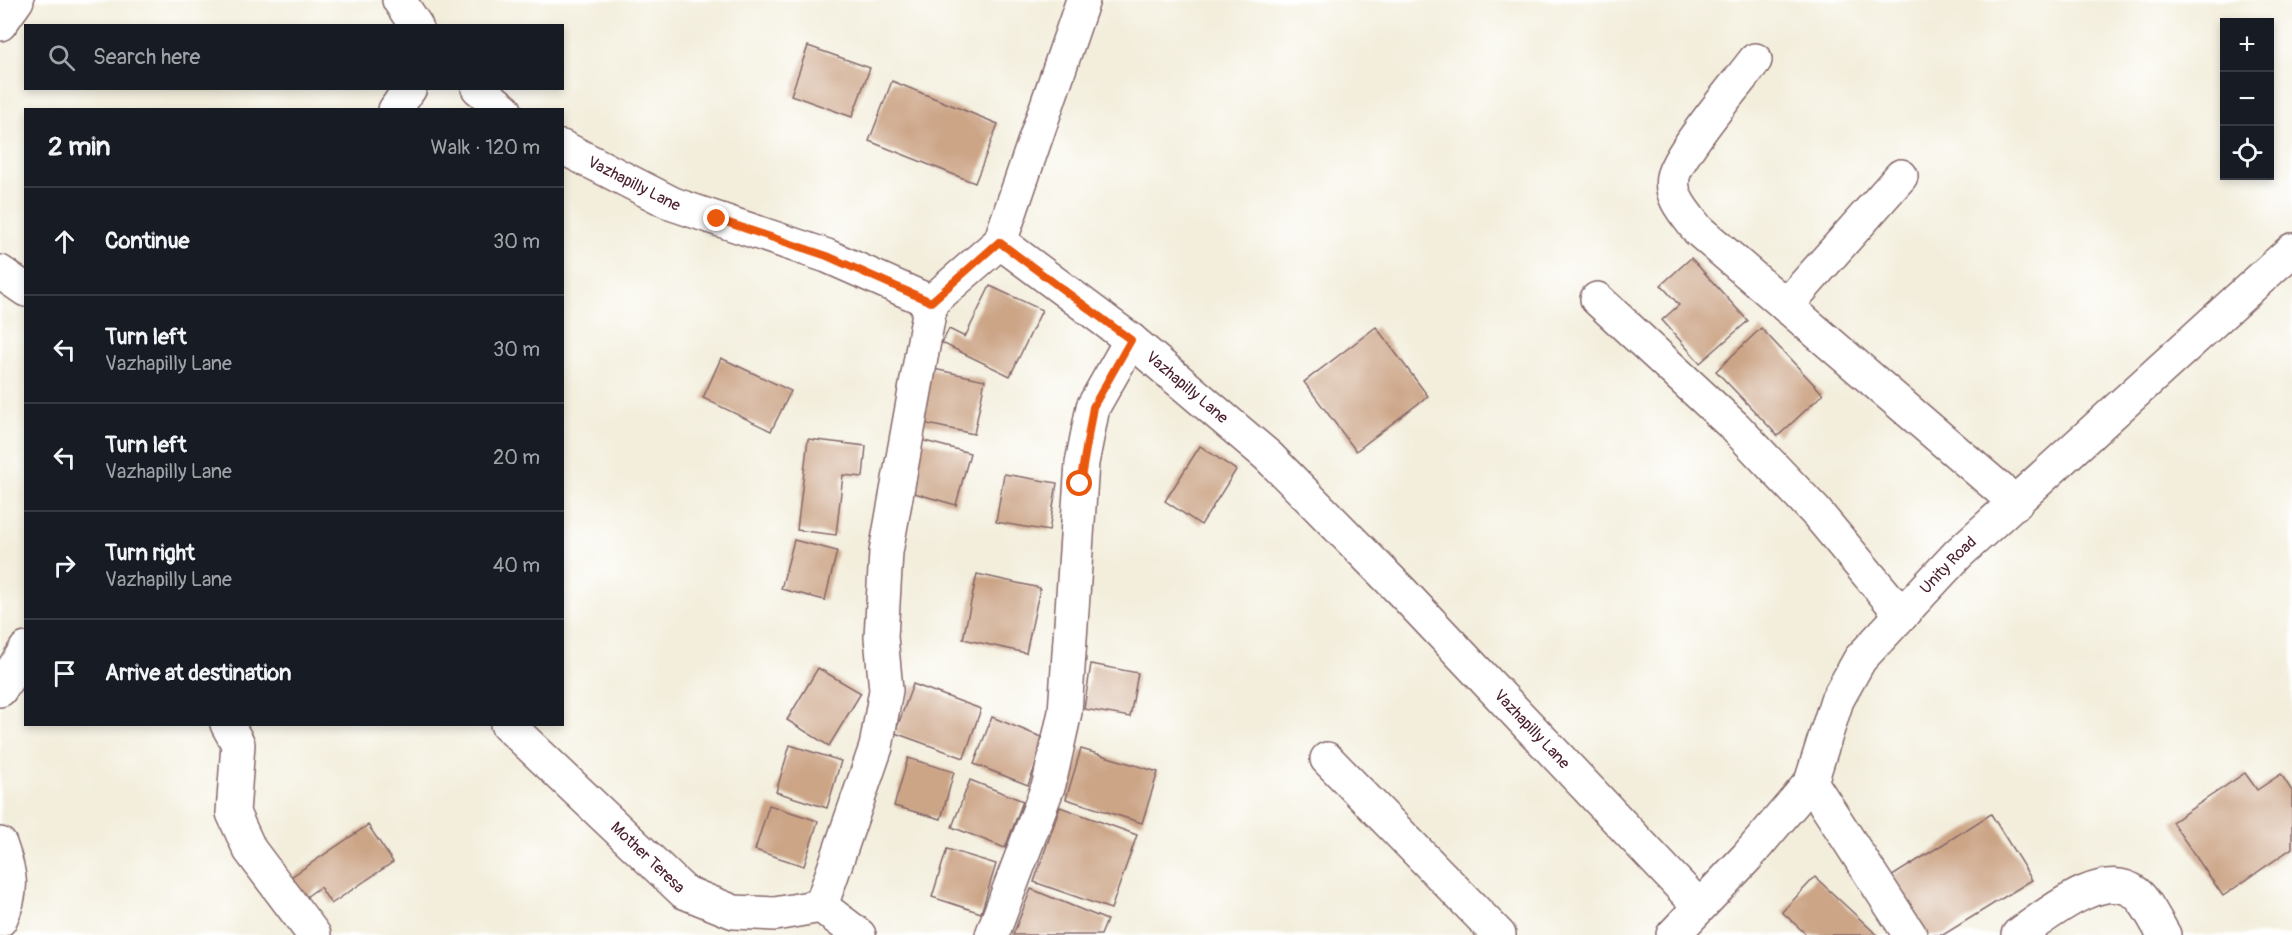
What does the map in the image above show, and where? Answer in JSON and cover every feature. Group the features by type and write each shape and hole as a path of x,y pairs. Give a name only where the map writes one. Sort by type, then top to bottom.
{"street":[{"path":"0,24 17,0"},
{"path":"399,0 415,24"},
{"path":"859,935 821,906 876,747 886,690 881,637 886,552 931,302 999,242 1083,0"},
{"path":"1755,60 1682,157 1672,178 1677,202 1698,230 2016,503"},
{"path":"396,108 409,90"},
{"path":"480,90 503,108"},
{"name":"Vazhapilly Lane","path":"564,148 674,204 827,256 931,302"},
{"path":"1786,306 1901,176"},
{"name":"Vazhapilly Lane","path":"999,242 1131,340 1268,456 1419,610 1699,906"},
{"name":"Unity Road","path":"1673,935 1747,857 1811,782 1837,700 1860,659 1958,554 2292,250"},
{"path":"0,272 24,289"},
{"path":"1597,299 1735,427 1816,512 1902,615"},
{"path":"992,935 1049,784 1065,712 1075,532 1082,464 1093,407 1131,340"},
{"path":"0,690 24,652"},
{"path":"228,726 238,744 233,813 250,850 314,935"},
{"name":"Mother Teresa","path":"509,726 684,892 734,912 775,914 821,906"},
{"path":"1327,759 1499,935"},
{"path":"1811,782 1911,935"},
{"path":"0,844 9,868 9,900 0,920"},
{"path":"2018,935 2100,885 2121,884 2138,894 2164,935"}],"building":[{"path":"808,46 870,68 852,117 791,95"},
{"path":"892,81 998,124 975,183 869,141"},
{"path":"1691,258 1748,321 1700,363 1662,320 1679,305 1661,285"},
{"path":"990,286 1042,310 1010,376 942,343 949,329 965,337"},
{"path":"1376,327 1428,396 1356,451 1304,382"},
{"path":"1761,328 1823,394 1778,436 1716,371"},
{"path":"721,358 791,391 771,431 703,398"},
{"path":"929,368 985,380 974,434 918,422"},
{"path":"808,439 866,446 863,477 843,475 836,535 797,530"},
{"path":"921,440 970,453 956,505 907,491"},
{"path":"1200,446 1236,470 1201,525 1165,501"},
{"path":"1004,474 1057,483 1049,531 996,522"},
{"path":"794,540 837,551 825,600 781,589"},
{"path":"977,574 1040,588 1026,653 963,639"},
{"path":"1091,664 1138,673 1130,717 1084,709"},
{"path":"818,668 861,693 829,746 787,720"},
{"path":"913,684 981,709 964,758 895,733"},
{"path":"992,717 1046,739 1028,785 974,764"},
{"path":"790,745 841,761 827,808 776,792"},
{"path":"1081,749 1158,772 1142,823 1066,799"},
{"path":"908,758 954,772 941,819 894,806"},
{"path":"2245,773 2257,790 2281,774 2292,791 2292,848 2223,896 2172,822"},
{"path":"970,780 1023,801 1005,848 952,827"},
{"path":"769,805 818,821 804,866 755,850"},
{"path":"1060,807 1137,835 1111,909 1034,882"},
{"path":"1991,814 2032,880 1943,935 1924,935 1889,878"},
{"path":"368,825 393,862 331,904 320,887 299,902 285,881"},
{"path":"947,849 996,864 981,913 932,897"},
{"path":"1815,877 1877,935 1807,935 1782,912"},
{"path":"1031,889 1107,920 1101,935 1013,935"}],"route":[{"path":"717,219 827,256 931,302 999,242 1131,340 1093,407 1080,484"}]}
